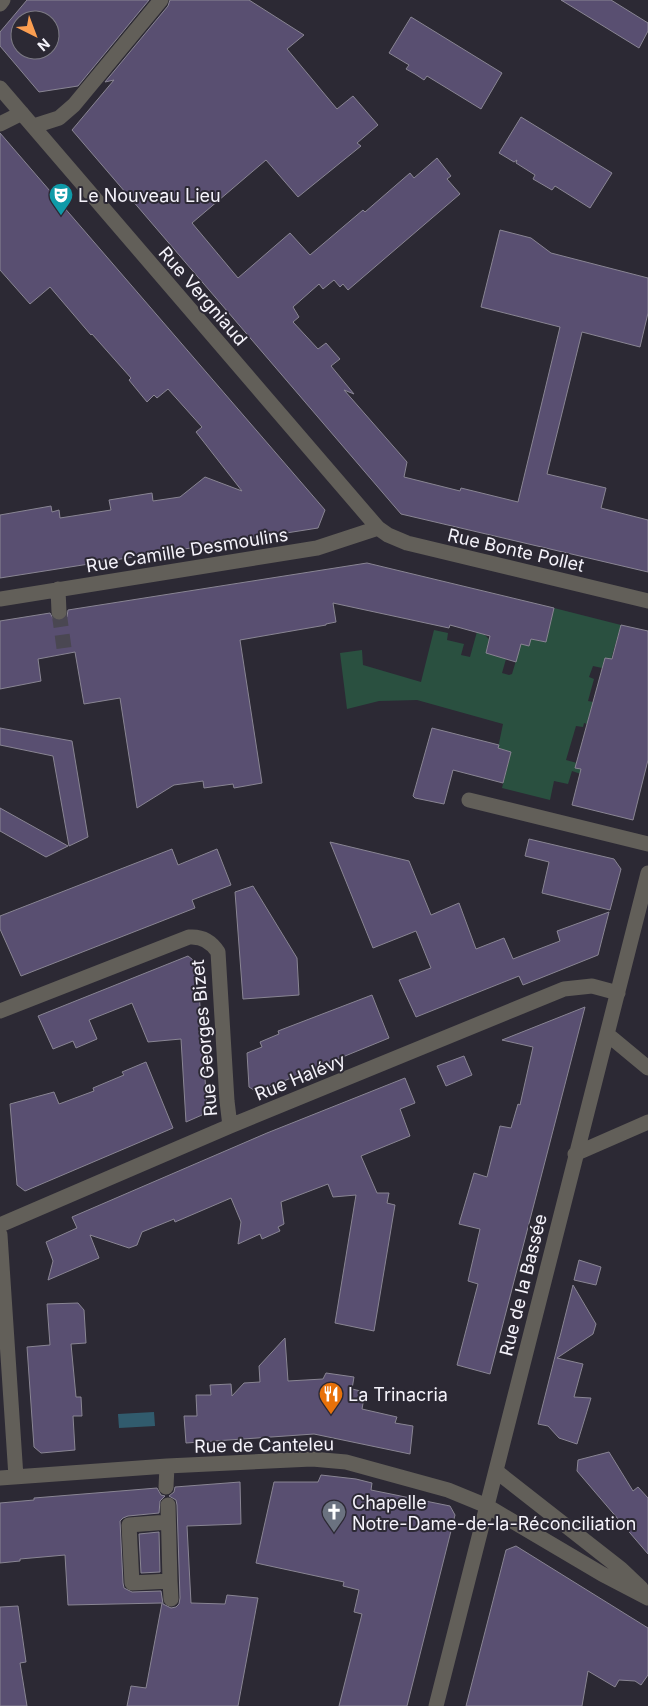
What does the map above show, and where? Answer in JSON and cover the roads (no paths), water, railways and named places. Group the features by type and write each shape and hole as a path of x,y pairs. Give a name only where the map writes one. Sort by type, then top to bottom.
{"street":[{"path":"0,4 3,0"},
{"path":"34,126 59,118 74,105 161,0"},
{"name":"Rue Vergniaud","path":"0,88 378,528"},
{"path":"0,124 22,113"},
{"name":"Rue Camille Desmoulins","path":"0,599 317,548 378,528"},
{"name":"Rue Bonte Pollet","path":"378,528 388,535 407,543 648,601"},
{"path":"58,590 59,612"},
{"path":"469,800 648,844"},
{"name":"Rue de la Bassée","path":"436,1706 648,873"},
{"name":"Rue Georges Bizet","path":"0,1011 189,937 197,936 206,939 213,944 218,952 230,1126"},
{"name":"Rue Halévy","path":"0,1225 230,1126 564,989 592,986 618,993"},
{"path":"607,1034 648,1068"},
{"path":"575,1154 648,1122"},
{"path":"0,1235 16,1477"},
{"name":"Rue de Canteleu","path":"0,1478 167,1466 312,1459 346,1462 448,1490 487,1506 602,1574 648,1596"},
{"path":"166,1487 167,1466"},
{"name":"Rue de Canteleu","path":"496,1471 621,1569 648,1596"},
{"path":"168,1505 171,1598"},
{"path":"168,1522 128,1525 132,1583 170,1581"}],"water":[{"path":"154,1412 155,1426 119,1428 118,1414"}],"tunnel":[{"path":"59,612 64,648"}],"place":[{"name":"Le Nouveau Lieu","path":"61,216"},
{"name":"La Trinacria","path":"331,1415"},
{"name":"Chapelle Notre-Dame-de-la-Réconciliation","path":"334,1533"}]}
